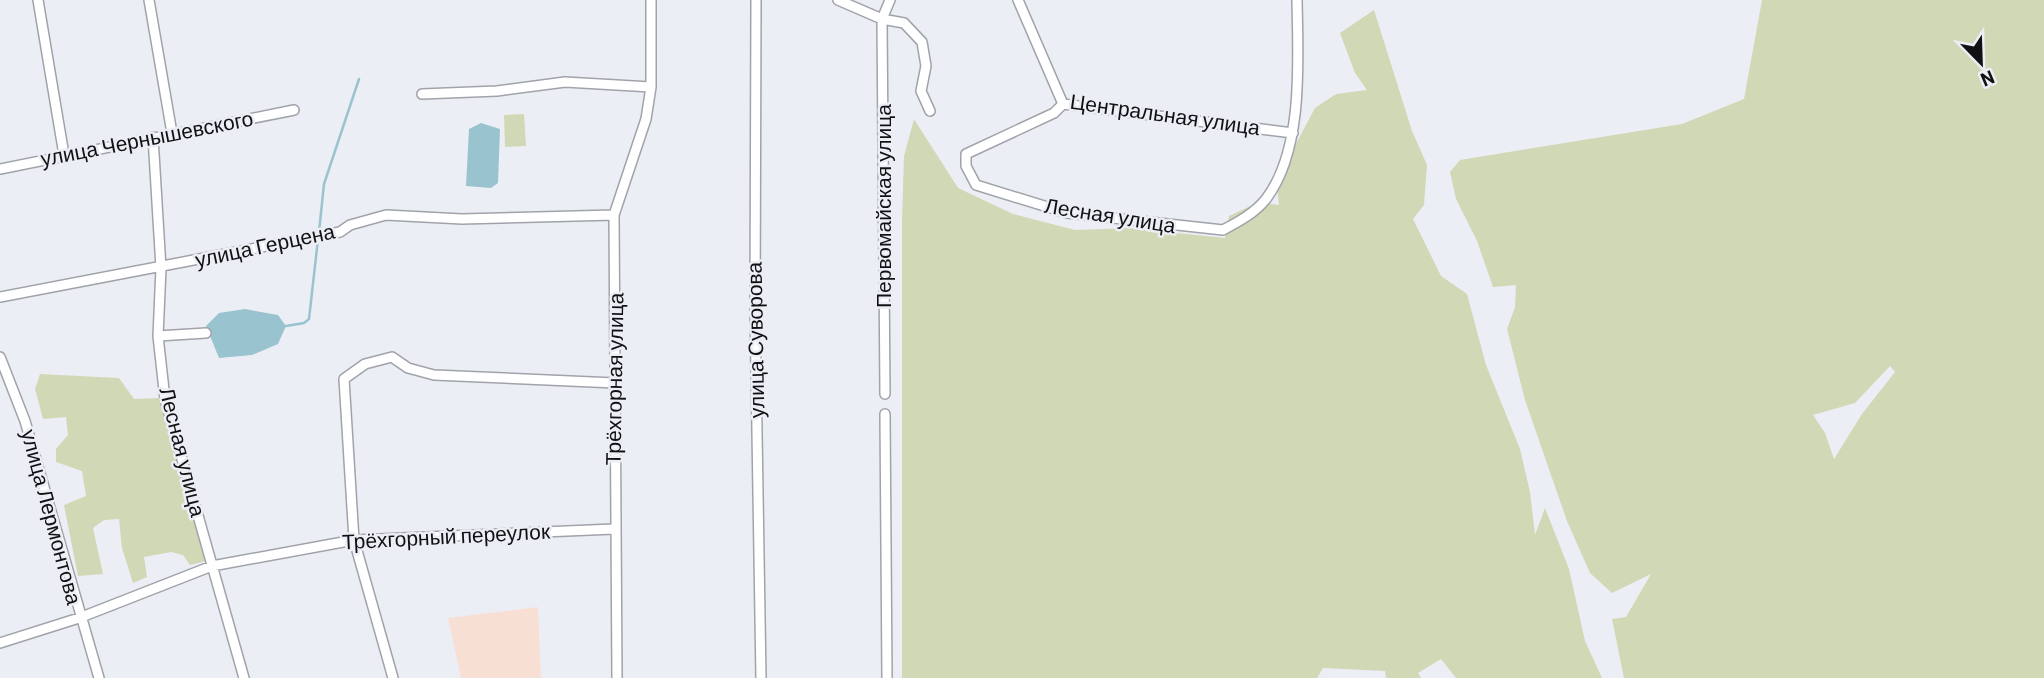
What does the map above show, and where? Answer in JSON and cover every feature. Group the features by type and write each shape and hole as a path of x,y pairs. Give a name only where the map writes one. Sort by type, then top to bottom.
{"street":[{"path":"38,0 63,149"},
{"path":"149,0 172,133"},
{"name":"Трёхгорная улица","path":"617,678 614,215 646,119 651,87 651,0"},
{"path":"838,0 882,19 904,23 922,42 926,66 921,91 930,111"},
{"path":"882,19 890,0"},
{"name":"Центральная улица","path":"1018,0 1063,104 1293,133"},
{"path":"1293,133 1297,0"},
{"name":"улица Суворова","path":"756,1 755,309 761,678"},
{"name":"Первомайская улица","path":"882,19 885,394"},
{"path":"422,94 496,91 565,82 651,87"},
{"name":"Лесная улица","path":"1063,104 1054,113 966,154 966,166 976,185 1067,213 1223,230 1264,201 1277,183 1293,133"},
{"name":"улица Чернышевского","path":"0,169 294,110"},
{"name":"Лесная улица","path":"153,137 161,268 158,337 165,399 244,678"},
{"name":"улица Герцена","path":"0,297 340,232 350,225 386,215 462,219 614,215"},
{"path":"158,337 206,333"},
{"path":"393,678 354,540 344,379 365,364 392,357 408,368 434,375 615,383"},
{"name":"улица Лермонтова","path":"0,359 25,421 79,618 99,678"},
{"path":"885,414 887,678"},
{"name":"Трёхгорный переулок","path":"0,643 79,618 212,566 354,540 614,528"}],"shaded area":[{"path":"538,607 541,678 461,678 448,618"}],"green space":[{"path":"1762,0 2044,0 2044,678 1624,678 1612,619 1626,617 1651,574 1612,593 1590,573 1567,521 1525,400 1507,329 1515,307 1516,285 1493,287 1477,241 1456,199 1450,172 1460,160 1682,124 1744,99","holes":["1890,366 1895,372 1862,414 1834,459 1825,433 1813,415 1855,403"]},
{"path":"1374,10 1412,131 1427,165 1424,205 1413,219 1441,276 1467,294 1486,365 1520,449 1530,492 1535,535 1545,508 1569,569 1585,641 1602,678 1456,678 1441,659 1418,673 1421,678 1386,678 1385,671 1323,668 1317,678 902,678 902,221 904,156 914,119 958,188 1013,214 1075,230 1129,228 1225,238 1229,216 1259,202 1279,205 1277,187 1282,170 1315,108 1336,94 1367,90 1355,73 1340,33"},
{"path":"524,114 526,146 505,147 504,115"},
{"path":"40,374 119,378 134,399 159,398 206,561 190,565 183,555 171,552 144,557 147,577 133,583 122,548 119,519 104,520 93,528 103,574 78,576 64,505 86,496 82,471 56,462 56,449 68,435 66,417 43,419 35,389"}],"water":[{"path":"481,123 500,129 498,183 491,188 466,186 469,129"},
{"path":"245,309 278,315 286,326 278,344 252,355 219,358 206,326 219,313"}],"waterway":[{"path":"319,232 324,184 359,79"},
{"path":"286,326 304,323 309,319 318,239"}]}
